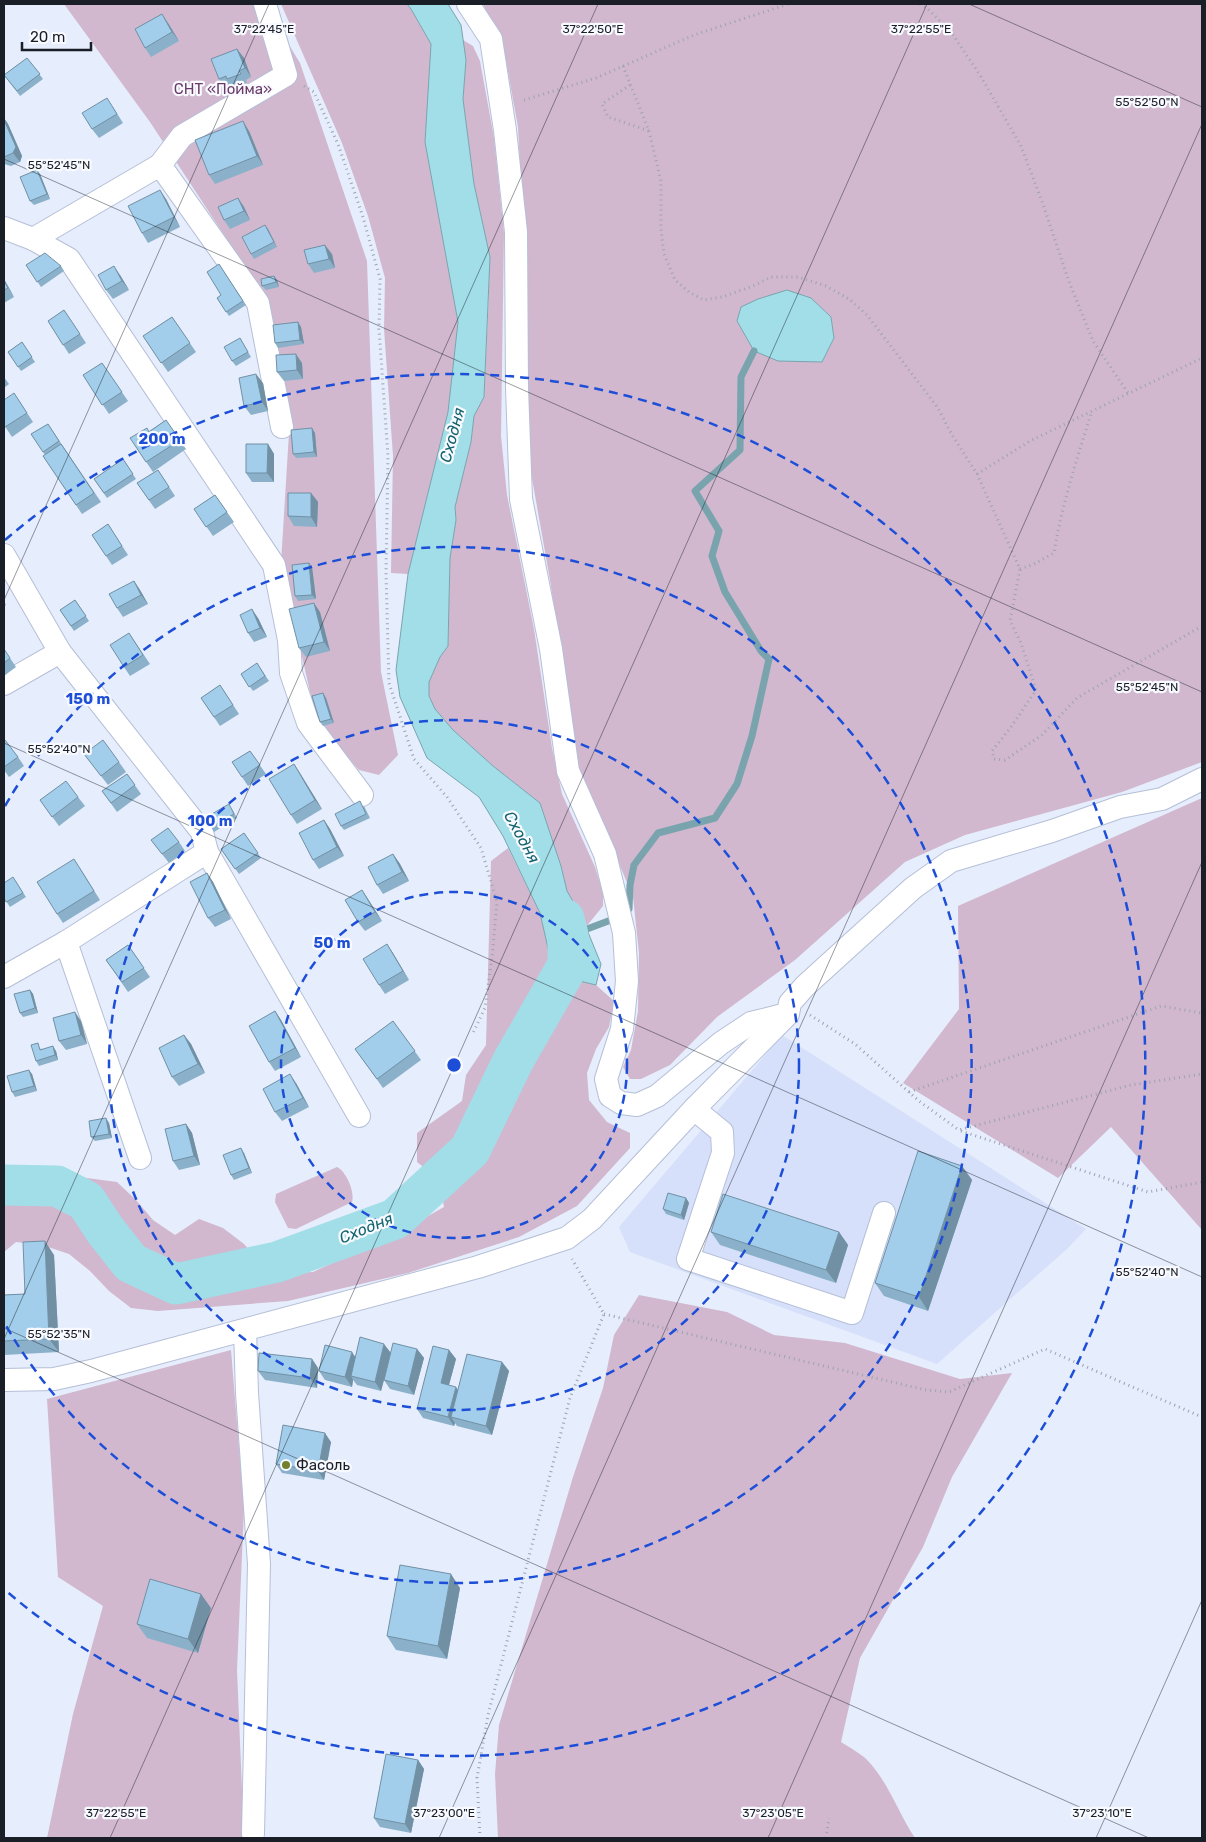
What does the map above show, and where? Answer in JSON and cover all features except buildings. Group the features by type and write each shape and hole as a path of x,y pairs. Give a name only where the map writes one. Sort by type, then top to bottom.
{"street":[{"path":"33,239 160,165 182,136 286,76 265,4"},
{"path":"468,4 491,39 502,107 516,232 517,388 521,499 551,649 568,771 605,854 624,933 627,981 622,1029 606,1079 610,1096 621,1104 637,1105 651,1099 679,1080 721,1043 751,1023 789,1008"},
{"path":"160,165 258,304 282,427"},
{"path":"4,227 33,239 69,259 274,565 289,640 291,673 308,723 362,795"},
{"path":"4,555 60,652 202,832 207,852 359,1116"},
{"path":"4,684 60,652"},
{"path":"4,1380 54,1379 478,1267 567,1238 592,1219 789,1008 805,986 906,894 951,861 1052,831 1120,807 1162,799 1202,779"},
{"path":"4,977 66,942 207,852"},
{"path":"66,942 140,1158"},
{"path":"694,1108 722,1132 724,1153 688,1259 852,1313 884,1213"},
{"path":"245,1330 247,1393 259,1564 253,1834"}],"path":[{"path":"502,107 596,78 694,35 788,4"},
{"path":"920,4 928,9 951,32 980,75 1021,146 1068,279 1093,341 1128,393"},
{"path":"623,66 649,131 661,181 660,229 664,254 675,280 689,292 704,300 722,297 753,286 771,276 798,277 826,286 849,299 867,315 938,408 952,435 977,474 1020,569 1010,621 1021,643 1036,690 992,751 994,759 1005,760 1042,736 1077,698 1202,626"},
{"path":"286,76 314,92 341,153 363,217 380,279 379,329 388,456 386,573 389,683 414,759 447,797 481,848 497,902 492,956 484,1008 472,1035"},
{"path":"630,85 602,104 608,117 649,131"},
{"path":"977,474 1030,441 1202,358"},
{"path":"1020,569 1032,565 1054,552 1058,527 1074,465 1092,411"},
{"path":"909,1092 1161,1006 1202,1013"},
{"path":"789,1008 854,1044 909,1092 959,1130 1148,1192 1202,1182"},
{"path":"959,1130 1131,1085 1202,1074"},
{"path":"567,1238 573,1263 604,1314 926,1390 949,1392 1045,1349 1202,1417"},
{"path":"480,1838 477,1778 488,1715 570,1398 604,1314"},
{"path":"826,1838 828,1818"}],"shaded area":[{"path":"782,1035 1086,1229 1067,1249 937,1364 630,1252 619,1227"}],"green space":[{"name":"СНТ «Пойма»","path":"64,4 264,4 300,63 367,261 381,672 398,755 379,775 359,770 317,723 281,563 289,433 268,302 150,122"},
{"path":"281,4 407,4 431,44 425,142 458,322 448,412 408,574 391,573 393,456 384,329 385,278 368,216 342,143"},
{"path":"483,4 1202,4 1202,762 1122,792 965,835 905,862 795,960 717,1017 670,1065 641,1079 630,1079 623,1067 631,1050 638,1011 639,953 633,897 577,763 550,580 530,467 525,263 518,127 503,44","holes":["811,298 831,317 834,338 822,362 807,361 747,337 737,321"]},
{"path":"463,40 473,46 480,61 494,138 504,233 501,436 507,495 534,629 552,748 562,794 595,867 603,893 603,906 585,928 581,915 567,891 561,866 540,803 493,766 453,730 435,709 429,696 429,682 440,657 448,646 450,558 456,520 455,507 471,442 474,416 484,397 490,257 474,184 463,99 466,60"},
{"path":"1202,798 1202,1230 1111,1127 1058,1178 903,1083 959,1009 958,906"},
{"path":"508,848 540,913 550,957 567,978 596,985 614,1001 609,1027 596,1049 587,1073 589,1100 607,1122 630,1133 630,1148 577,1206 519,1237 408,1273 288,1301 158,1311 131,1308 109,1291 90,1271 69,1254 42,1245 16,1242 4,1252 4,1167 117,1182 153,1220 175,1235 199,1219 223,1228 244,1244 261,1263 285,1273 313,1272 400,1232 444,1207 439,1179 417,1162 417,1133 462,1101 466,1075 486,1045 491,861"},
{"path":"337,1167 344,1173 349,1182 353,1198 352,1202 296,1229 288,1228 275,1202 276,1194"},
{"path":"639,1295 727,1312 774,1335 845,1343 960,1379 1012,1373 952,1477 923,1547 860,1658 841,1742 863,1756 876,1771 915,1838 498,1838 495,1774 499,1725 573,1477 603,1388 614,1335"},
{"path":"231,1350 244,1509 237,1670 244,1838 47,1838 73,1714 103,1606 58,1577 47,1399"}],"water":[{"path":"407,4 448,4 461,25 466,60 463,99 474,184 490,257 484,397 474,416 471,442 455,507 456,520 450,558 448,646 440,657 429,682 429,696 435,709 453,730 493,766 540,803 561,866 567,891 581,915 601,964 596,985 567,978 550,957 540,913 503,836 479,797 427,758 400,697 396,670 408,574 448,412 458,322 425,142 431,44"},
{"path":"787,290 811,298 831,317 834,338 822,362 778,361 754,351 737,321 741,307 758,299"}],"waterway":[{"path":"625,911 629,909 630,885 634,865 658,833 715,818 737,784 752,736 769,659 761,651 725,592 712,556 719,531 695,491 740,450 741,377 754,351"},
{"name":"Сходня","path":"4,1185 57,1186 86,1201 105,1230 131,1263 176,1284 277,1262 395,1219 470,1150 513,1061 568,965 568,935 564,919"},
{"path":"579,932 611,920"}],"place":[{"name":"Фасоль","path":"286,1465"}]}
